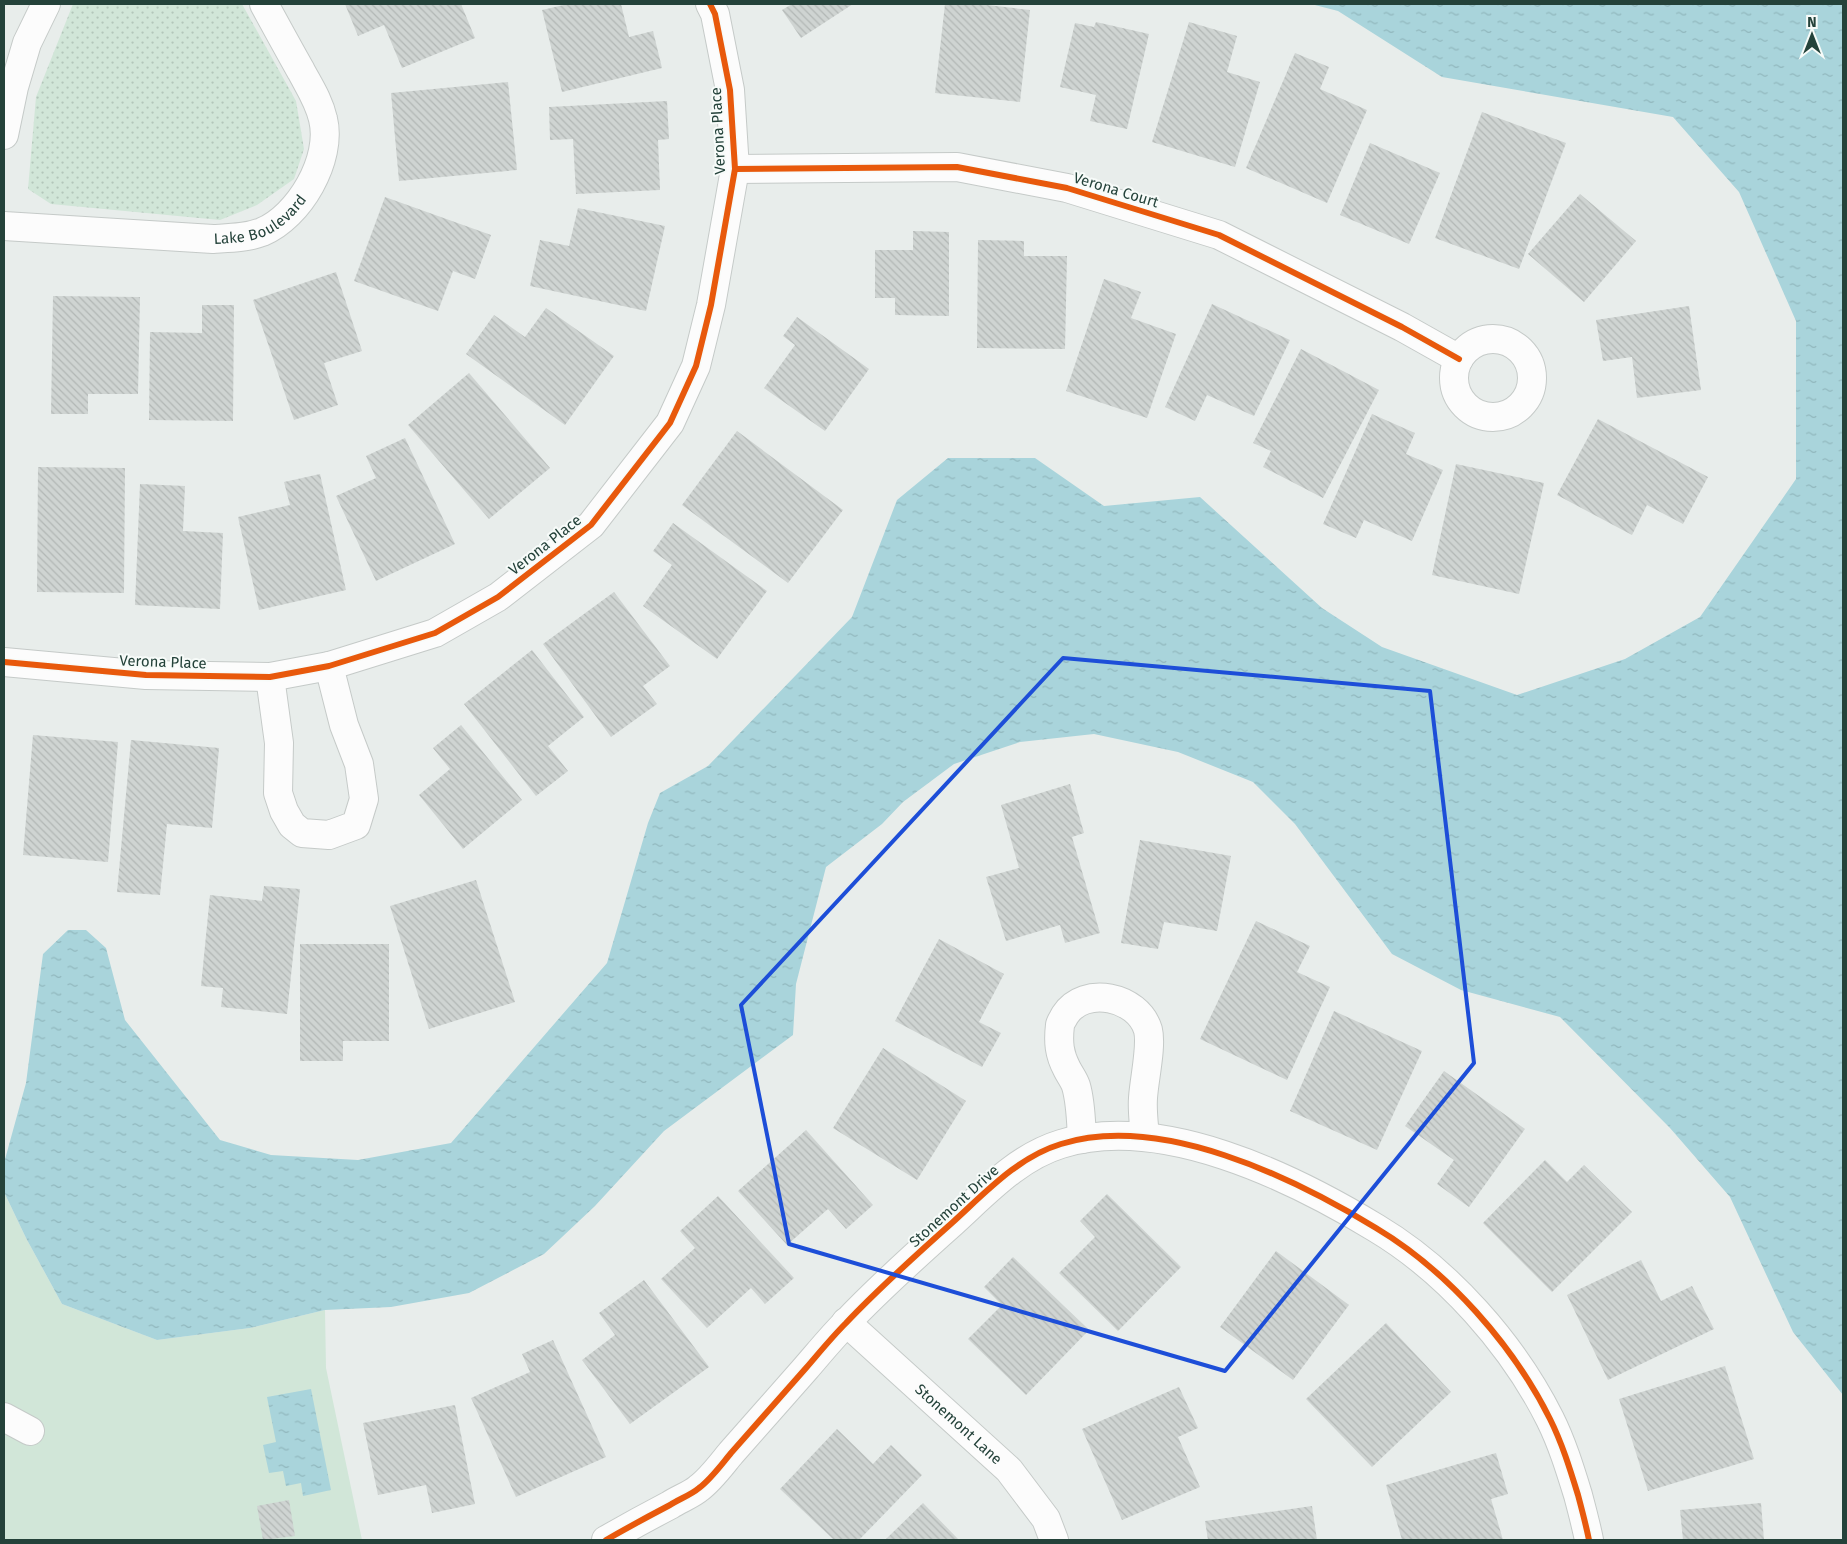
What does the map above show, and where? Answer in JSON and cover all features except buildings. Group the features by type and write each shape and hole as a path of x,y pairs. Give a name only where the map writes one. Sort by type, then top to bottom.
{"street":[{"path":"4,134 14,87 27,43 46,4"},
{"name":"Lake Boulevard","path":"4,226 213,239 240,238 263,232 281,220 308,190 316,173 322,157 324,121 318,102 264,4"},
{"name":"Verona Place","path":"4,662 146,675 270,677 330,666 435,632 498,597 591,525 670,423 696,366 711,305 735,169 730,90 715,14 710,4"},
{"name":"Verona Court","path":"735,169 957,167 1068,188 1219,235 1402,327 1459,359"},
{"path":"270,677 279,743 278,792 284,810 292,825 302,833 330,835 356,825 364,799 359,764 344,724 330,666"},
{"path":"1082,1139 1077,1090 1060,1055 1059,1040 1061,1022 1070,1006 1081,1000 1097,998 1117,1000 1130,1006 1143,1019 1148,1031 1143,1100 1145,1136"},
{"name":"Stonemont Drive","path":"606,1540 700,1488 846,1322 1006,1174 1042,1151 1062,1144 1082,1139 1145,1136 1173,1140 1202,1148 1260,1169 1342,1207 1382,1231 1422,1261 1458,1292 1492,1331 1523,1373 1550,1420 1570,1469 1589,1540"},
{"name":"Stonemont Lane","path":"846,1322 1009,1470 1046,1519 1054,1540"},
{"path":"4,1417 30,1431"}],"highlighted area":[{"path":"1063,658 1430,691 1474,1063 1225,1371 789,1244 741,1005"}],"green space":[{"path":"73,4 242,4 296,101 304,149 294,179 257,205 220,220 51,204 28,189 36,97"},
{"path":"4,1192 26,1238 62,1304 157,1340 250,1328 325,1310 326,1368 362,1540 4,1540"}],"water":[{"path":"1311,4 1843,4 1843,1395 1793,1332 1730,1197 1670,1128 1560,1017 1461,990 1392,954 1295,824 1253,782 1178,752 1094,734 1020,742 954,764 903,802 882,824 826,867 796,984 793,1035 664,1131 595,1206 544,1254 469,1293 391,1307 325,1310 250,1328 157,1340 62,1304 26,1238 4,1192 4,1163 26,1083 43,954 68,930 86,930 106,948 125,1020 220,1140 271,1155 358,1160 451,1143 607,963 648,823 660,793 708,766 852,617 897,500 948,458 1035,458 1104,506 1200,497 1322,608 1382,647 1517,695 1625,659 1700,617 1796,479 1796,321 1739,192 1673,117 1442,77 1338,11"},
{"path":"311,1389 331,1490 303,1496 301,1483 286,1486 283,1471 269,1473 263,1445 276,1442 267,1397"}],"cycle path":[{"path":"4,662 146,675 270,677 329,666 435,633 498,597 591,525 670,423 696,366 711,305 735,169 730,90 715,14 710,4"},
{"path":"735,169 957,167 1067,188 1219,235 1402,327 1459,359"},
{"path":"606,1540 689,1495 703,1484 716,1472 831,1339 859,1310 899,1271 1003,1177 1017,1166 1045,1150 1061,1144 1100,1137 1141,1137 1182,1144 1224,1155 1266,1171 1342,1208 1403,1246 1428,1266 1453,1288 1498,1337 1535,1391 1550,1419 1565,1456 1578,1495 1589,1540"}]}
